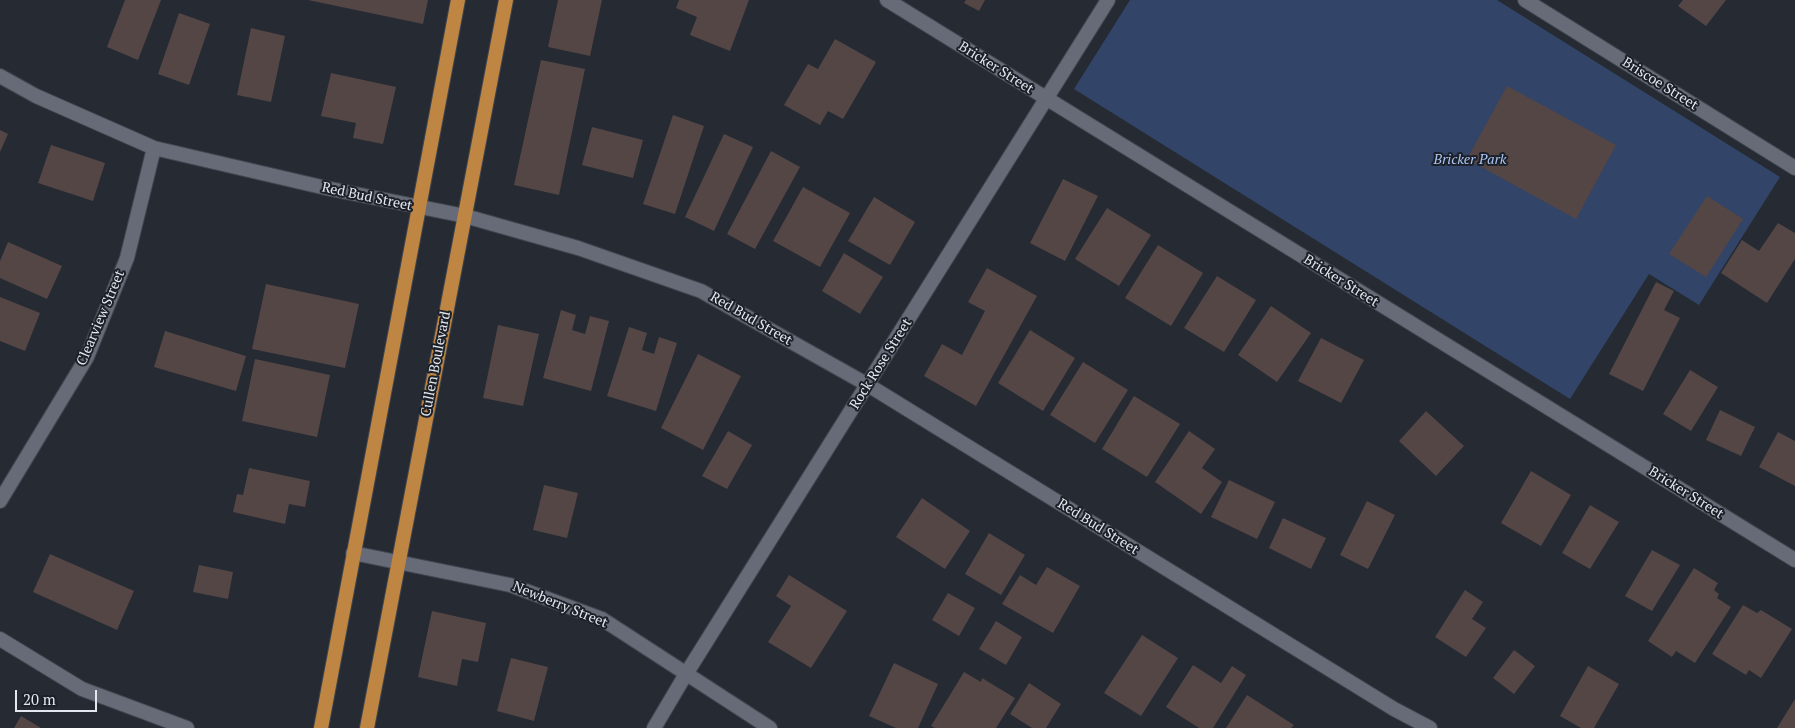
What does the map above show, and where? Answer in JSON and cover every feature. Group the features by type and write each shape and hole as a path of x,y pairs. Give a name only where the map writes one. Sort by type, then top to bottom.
{"main road":[{"path":"321,728 458,0"},
{"name":"Cullen Boulevard","path":"367,728 397,562 506,0"}],"street":[{"name":"Bricker Street","path":"887,0 1795,560"},
{"name":"Rock Rose Street","path":"654,728 1108,0"},
{"name":"Briscoe Street","path":"1525,0 1795,168"},
{"name":"Red Bud Street","path":"0,76 36,96 154,148 326,188 465,216 578,248 701,291 868,385 1386,704 1430,728"},
{"name":"Clearview Street","path":"0,500 87,357 127,258 154,148"},
{"name":"Newberry Street","path":"353,553 510,585 602,619 770,728"},
{"path":"0,639 82,689 188,728"}],"green space":[{"name":"Bricker Park","path":"1130,0 1497,0 1780,177 1699,305 1649,274 1570,399 1074,89"}],"building":[{"path":"125,0 161,0 138,60 107,47"},
{"path":"308,0 428,0 423,24"},
{"path":"558,0 602,0 590,56 548,47"},
{"path":"679,0 749,0 730,51 690,35 697,17 676,8"},
{"path":"966,0 985,0 979,11 964,3"},
{"path":"1683,0 1726,0 1706,26 1678,6"},
{"path":"179,13 210,24 189,85 158,74"},
{"path":"251,28 285,36 271,102 237,95"},
{"path":"835,39 876,62 843,119 828,111 820,125 784,105 808,64 818,69"},
{"path":"541,60 585,69 559,195 514,185"},
{"path":"331,73 396,87 383,144 353,138 356,123 321,116"},
{"path":"1507,86 1616,145 1576,219 1467,159"},
{"path":"673,115 704,126 675,214 643,204"},
{"path":"592,127 643,140 633,178 582,165"},
{"path":"0,130 8,134 0,152"},
{"path":"724,134 753,147 714,231 685,217"},
{"path":"51,145 105,163 93,201 38,183"},
{"path":"771,151 800,167 755,249 727,234"},
{"path":"1063,179 1098,196 1065,261 1030,243"},
{"path":"803,187 850,213 820,267 773,241"},
{"path":"1707,196 1743,219 1706,277 1669,254"},
{"path":"874,197 915,222 890,265 848,241"},
{"path":"1107,208 1151,235 1119,286 1075,259"},
{"path":"1778,223 1795,233 1795,259 1767,303 1721,273 1742,240 1759,251"},
{"path":"8,242 62,266 47,299 0,278 0,261"},
{"path":"1158,245 1203,273 1171,326 1125,298"},
{"path":"844,253 883,277 860,314 822,291"},
{"path":"987,268 1037,296 976,406 924,376 942,344 962,355 985,311 968,302"},
{"path":"1217,276 1256,300 1224,352 1184,328"},
{"path":"1656,282 1674,291 1664,310 1680,318 1643,391 1609,374"},
{"path":"266,284 359,304 345,368 252,349"},
{"path":"0,297 40,313 25,351 0,341"},
{"path":"1271,306 1311,333 1277,382 1238,355"},
{"path":"561,310 576,315 572,330 585,334 590,316 609,321 591,391 543,378"},
{"path":"498,325 539,334 523,406 483,398"},
{"path":"629,327 647,333 642,350 654,354 659,337 677,343 656,411 607,396"},
{"path":"1030,330 1075,358 1043,411 998,383"},
{"path":"165,331 246,356 236,391 154,367"},
{"path":"1321,338 1364,360 1341,403 1298,381"},
{"path":"698,354 741,376 703,450 661,428"},
{"path":"255,359 330,375 317,437 242,421"},
{"path":"1083,362 1128,390 1095,443 1050,415"},
{"path":"1690,370 1718,387 1691,431 1663,414"},
{"path":"1134,396 1180,424 1147,477 1102,449"},
{"path":"1720,410 1755,427 1741,456 1706,440"},
{"path":"1426,411 1464,446 1436,476 1399,441"},
{"path":"728,431 752,445 727,489 702,476"},
{"path":"1189,431 1215,449 1202,468 1222,482 1201,514 1155,482"},
{"path":"1778,432 1795,441 1795,486 1759,467"},
{"path":"249,468 310,481 305,507 289,504 285,524 233,512 237,494 243,495"},
{"path":"1531,471 1571,495 1541,546 1501,523"},
{"path":"1229,480 1275,502 1257,539 1211,517"},
{"path":"544,485 578,493 567,538 533,530"},
{"path":"922,498 970,531 945,569 896,537"},
{"path":"1367,501 1395,515 1368,569 1340,555"},
{"path":"1590,505 1619,522 1590,569 1562,553"},
{"path":"1283,518 1326,538 1311,569 1269,548"},
{"path":"989,533 1025,555 1001,595 965,574"},
{"path":"1652,550 1680,565 1652,611 1625,596"},
{"path":"50,554 134,591 117,630 33,592"},
{"path":"199,565 233,572 228,599 193,592"},
{"path":"1047,567 1080,586 1053,633 1002,604 1020,575 1036,585"},
{"path":"1694,568 1718,583 1714,590 1719,594 1717,598 1731,607 1695,663 1676,651 1672,657 1648,641"},
{"path":"789,575 847,611 811,668 768,642 791,606 776,596"},
{"path":"1465,590 1483,602 1472,619 1486,628 1466,657 1435,637"},
{"path":"948,593 975,608 959,636 932,620"},
{"path":"1743,605 1757,613 1761,610 1792,629 1761,678 1749,670 1746,675 1712,654"},
{"path":"432,611 486,623 478,662 462,659 457,686 418,677"},
{"path":"996,621 1022,637 1006,665 979,649"},
{"path":"1142,635 1178,658 1141,716 1104,693"},
{"path":"1514,650 1535,666 1514,694 1493,678"},
{"path":"511,658 548,667 534,721 497,711"},
{"path":"894,663 938,684 918,728 896,728 869,716"},
{"path":"1193,665 1221,683 1232,666 1246,675 1213,728 1199,728 1166,707"},
{"path":"1588,666 1619,684 1594,728 1581,728 1560,716"},
{"path":"964,672 981,682 982,678 1015,698 996,728 935,728 931,726"},
{"path":"1029,683 1061,704 1046,728 1032,728 1010,714"},
{"path":"1247,695 1294,725 1291,728 1226,728"},
{"path":"1795,699 1795,728 1777,728"},
{"path":"21,716 41,728 14,728"}]}
